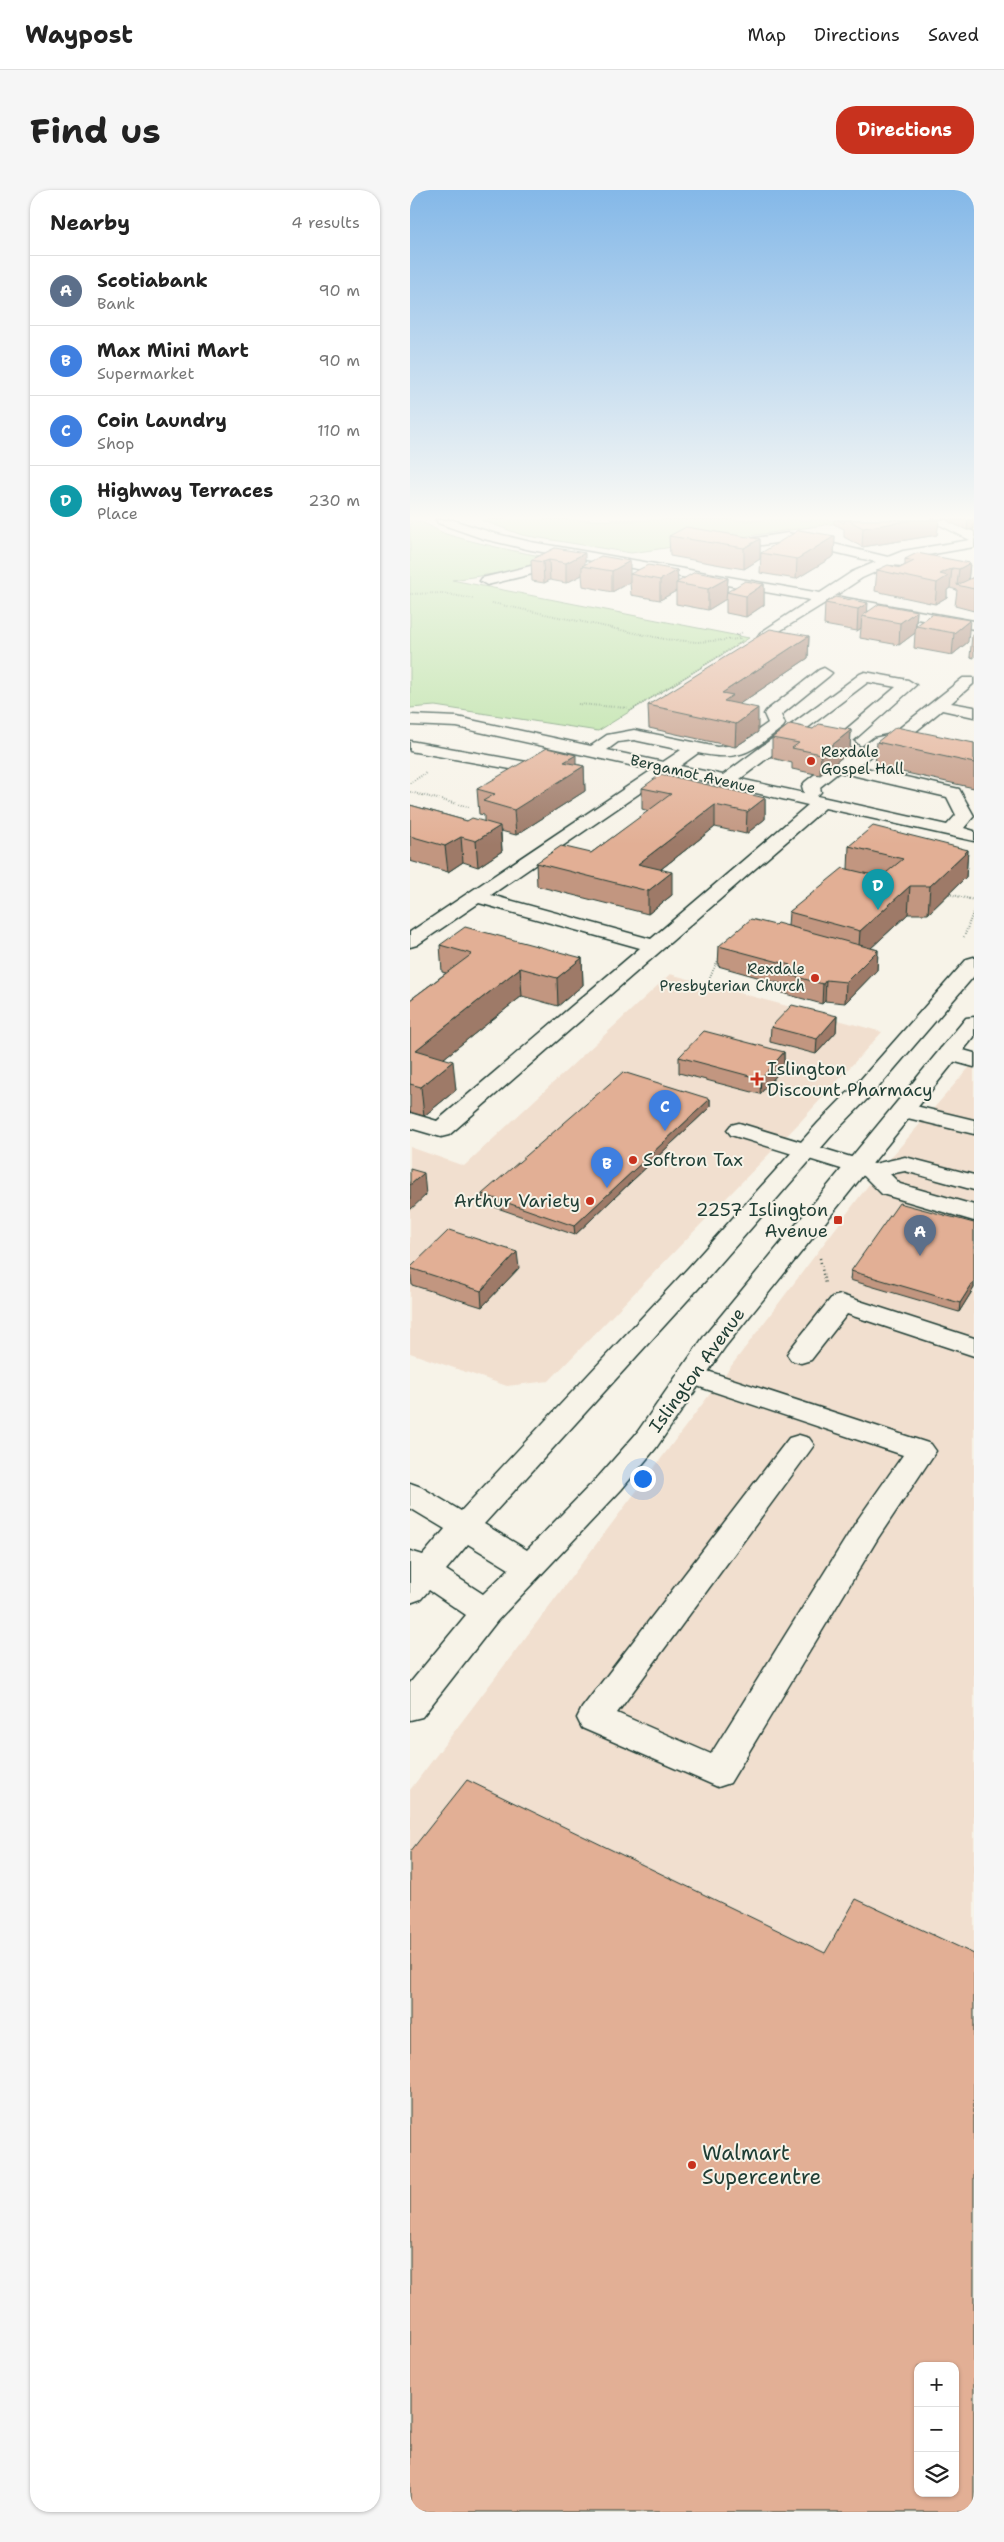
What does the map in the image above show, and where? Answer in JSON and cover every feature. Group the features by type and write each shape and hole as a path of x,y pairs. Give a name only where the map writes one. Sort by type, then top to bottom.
{"street":[{"path":"765,636 776,628"},
{"path":"593,752 613,738 634,735 717,752 743,749 777,724 772,714 824,673"},
{"path":"726,781 865,677 908,685 843,741 855,751 811,786 817,797"},
{"path":"410,1120 441,1130 655,946 817,797 843,768 880,742 898,738 968,681"},
{"path":"940,705 974,712"},
{"name":"Bergamot Avenue","path":"410,720 457,722 726,781 817,797 974,836"},
{"path":"410,746 521,766"},
{"path":"410,941 474,896 610,807 694,748"},
{"path":"843,768 953,793 965,816 951,831"},
{"path":"474,896 655,946"},
{"path":"486,1612 415,1575 463,1528 501,1484 697,1274 806,1151 869,1084 974,963"},
{"name":"Islington Avenue","path":"410,1707 486,1612 528,1566 610,1483 646,1441 715,1341 865,1169 903,1110 974,1023"},
{"path":"949,1053 974,1060"},
{"path":"903,1110 966,1125 974,1104"},
{"path":"739,1130 865,1169 891,1190 974,1213"},
{"path":"865,1169 905,1164 974,1183"},
{"path":"801,1354 840,1303 974,1347"},
{"path":"692,1375 921,1451 867,1530 718,1774 594,1718 799,1445"},
{"path":"410,1494 528,1566"}],"path":[{"path":"613,628 664,639 697,642 740,639"},
{"path":"613,738 598,731 742,642 737,635 746,630"},
{"path":"578,704 628,708"},
{"path":"410,792 469,807"},
{"path":"948,894 974,900"},
{"path":"964,936 974,910"},
{"path":"706,986 716,968 717,960 723,955"}],"shaded area":[{"path":"670,974 882,1032 801,1121 549,1381 507,1386 410,1353 410,1147 464,1166"},
{"path":"974,1062 974,2512 410,2512 410,1790 879,1171"}],"green space":[{"path":"410,628 700,628 749,638 598,731 435,706 410,708"}],"building":[{"path":"929,628 960,628 954,633"},
{"path":"770,629 809,636 722,693 733,695 724,701 758,708 736,724 648,705"},
{"path":"790,724 813,729 819,724 851,730 821,754 792,748 799,743 772,738"},
{"path":"896,727 974,743 974,763 877,742"},
{"path":"547,748 576,755 564,762 584,766 514,810 483,801 495,794 477,789"},
{"path":"661,774 765,798 747,812 715,805 638,864 672,872 648,891 536,863 561,846 591,853 671,794 642,788"},
{"path":"410,805 467,821 472,818 500,826 476,841 461,837 445,846 410,836"},
{"path":"873,826 968,850 930,886 910,886 860,931 789,912 843,868 881,877 903,859 849,846"},
{"path":"751,919 775,925 777,923 878,950 846,982 826,980 823,984 782,973 790,965 719,946"},
{"path":"465,927 582,958 557,978 520,968 416,1050 453,1061 421,1087 410,1084 410,1000 472,954 440,945"},
{"path":"792,1005 837,1016 817,1039 771,1027"},
{"path":"704,1031 784,1052 761,1079 679,1057"},
{"path":"623,1072 710,1099 574,1226 482,1194"},
{"path":"410,1169 424,1173 410,1185"},
{"path":"899,1203 974,1223 974,1281 960,1303 851,1271"},
{"path":"449,1230 517,1252 481,1291 410,1268"},
{"name":"Walmart Supercentre","path":"467,1780 825,1953 856,1899 974,1954 974,2512 410,2512 410,1852"}],"place":[{"name":"Rexdale Gospel Hall","path":"811,761"},
{"name":"Highway Terraces","path":"878,910"},
{"name":"Rexdale Presbyterian Church","path":"815,978"},
{"name":"Islington Discount Pharmacy","path":"757,1079"},
{"name":"Coin Laundry","path":"665,1131"},
{"name":"Softron Tax","path":"633,1160"},
{"name":"Max Mini Mart","path":"607,1188"},
{"name":"Arthur Variety","path":"590,1201"},
{"name":"2257 Islington Avenue","path":"838,1220"},
{"name":"Scotiabank","path":"920,1256"},
{"name":"Walmart Supercentre","path":"692,2165"}]}
